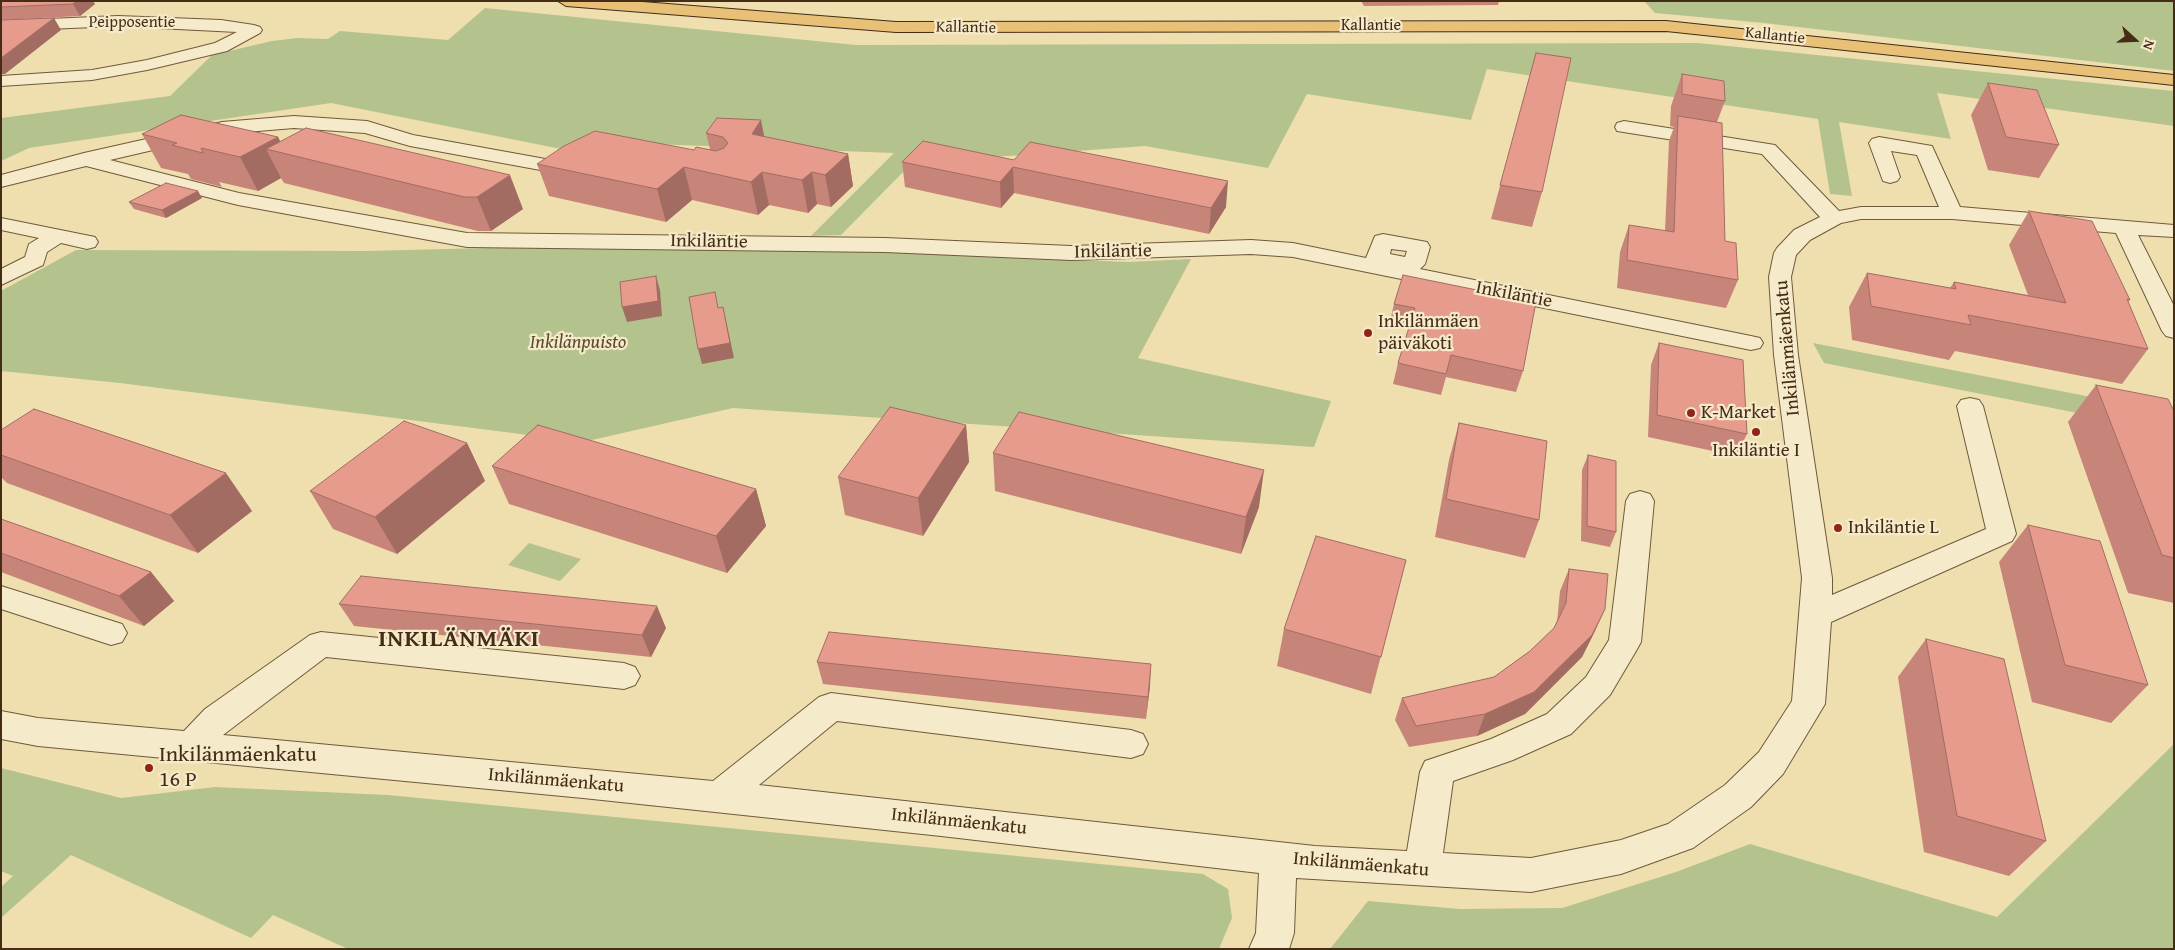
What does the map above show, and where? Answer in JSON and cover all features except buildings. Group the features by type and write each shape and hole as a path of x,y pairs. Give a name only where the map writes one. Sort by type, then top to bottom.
{"main road":[{"name":"Kallantie","path":"566,1 896,27 1666,26 2174,80"}],"street":[{"name":"Peipposentie","path":"1,26 118,21 193,23 254,30 212,50 92,75 1,81"},
{"path":"1,181 84,159 222,128 259,123 323,122 367,128 410,140 574,170 590,161"},
{"path":"1624,127 1768,149 1823,209 1835,218"},
{"path":"1890,177 1879,143 1925,150 1952,213"},
{"name":"Inkiläntie","path":"84,159 238,199 467,240 778,243 1005,248 1071,253 1251,247 1293,250 1751,343"},
{"name":"Inkilänmäenkatu","path":"1,725 38,732 720,797 1278,858 1422,870 1531,875 1621,858 1680,836 1738,796 1771,763 1808,704 1816,615 1817,578 1786,355 1780,277 1785,253 1802,235 1835,218 1861,213 1894,211 1952,213 2174,231"},
{"path":"2,225 86,242"},
{"path":"2124,227 2174,331"},
{"path":"1,278 35,260 37,249 57,236"},
{"path":"1414,264 1786,336"},
{"path":"1816,615 2002,534 1970,406"},
{"path":"1422,870 1437,772 1501,750 1559,724 1598,686 1625,642 1640,501"},
{"path":"1,597 110,633"},
{"path":"191,747 218,719 321,644 624,676"},
{"path":"720,797 831,707 1131,744"},
{"path":"1269,949 1275,933 1278,858"}],"green space":[{"path":"1644,1 2174,1 2174,71 1764,23 1655,13"},
{"path":"485,8 856,45 1698,43 2174,91 2174,126 1937,93 1951,139 1839,122 1852,196 1830,194 1818,119 1487,69 1471,120 1307,94 1268,168 1145,146 912,163 841,235 811,236 894,153 598,142 581,153 331,103 29,148 1,161 1,118 170,96 212,55 272,41 297,38 328,39 340,31 448,40"},
{"name":"Inkilänpuisto","path":"684,243 1128,262 1191,259 1138,358 1331,401 1314,447 733,408 583,442 120,383 1,371 1,291 76,250 367,251"},
{"path":"1813,343 2174,413 2174,432 1824,363"},
{"path":"529,543 581,559 560,581 508,565"},
{"path":"2174,744 2174,949 1330,949 1368,901 1460,909 1562,908 1676,872 1750,844 1997,917"},
{"path":"1,768 121,798 215,787 388,795 1203,874 1228,889 1232,918 1219,949 348,949 273,915 251,938 71,855 1,918 1,887 13,876 1,871"}],"place":[{"name":"Inkilänmäen päiväkoti","path":"1368,333"},
{"name":"K-Market","path":"1691,413"},
{"name":"Inkiläntie I","path":"1756,432"},
{"name":"Inkiläntie L","path":"1838,528"},
{"name":"Inkilänmäenkatu 16 P","path":"149,768"}],"district":[{"name":"INKILÄNMÄKI","path":"459,640"}]}
